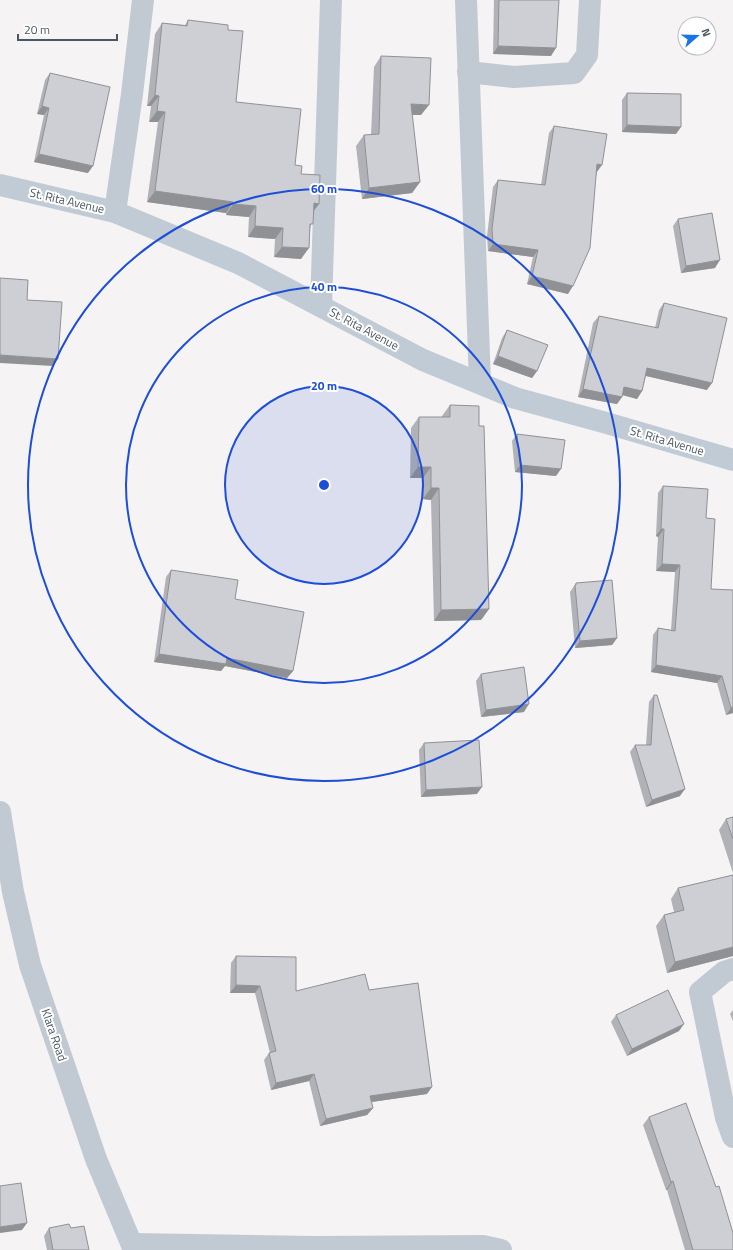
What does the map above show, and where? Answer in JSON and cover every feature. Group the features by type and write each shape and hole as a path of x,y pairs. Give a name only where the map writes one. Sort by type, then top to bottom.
{"street":[{"path":"115,212 132,94 143,0"},
{"path":"321,306 331,0"},
{"path":"466,0 480,383"},
{"path":"468,72 514,77 574,73 587,55 590,0"},
{"name":"St. Rita Avenue","path":"0,185 115,212 238,263 423,360 515,398 733,460"},
{"name":"Klara Road","path":"0,818 13,892 30,965 96,1159 133,1247"},
{"path":"733,969 724,972 700,992 726,1118 733,1137"},
{"path":"133,1247 483,1246 501,1250"}],"building":[{"path":"499,0 559,0 556,48 498,46"},
{"path":"188,20 228,25 228,30 243,31 236,102 301,109 295,165 302,166 301,174 320,175 319,204 314,203 313,224 310,224 309,248 282,247 283,228 255,226 256,206 233,204 233,202 155,191 165,112 157,111 159,96 155,95 162,23 187,26"},
{"path":"381,56 431,58 429,105 411,104 420,182 369,188 364,135 379,134"},
{"path":"50,73 110,87 93,166 39,154 49,108 42,106"},
{"path":"627,93 681,94 681,127 627,125"},
{"path":"554,126 607,134 602,165 597,164 590,248 573,286 532,276 538,250 493,244 492,229 498,180 545,185"},
{"path":"712,213 720,260 686,266 678,219"},
{"path":"0,278 28,280 27,300 62,302 58,359 0,355"},
{"path":"664,303 727,318 712,383 647,368 642,391 624,387 622,397 583,389 599,316 658,328"},
{"path":"507,330 548,345 537,371 498,356"},
{"path":"450,405 479,406 479,426 484,426 489,609 441,610 439,488 431,488 431,467 418,467 419,417 450,417"},
{"path":"517,434 565,440 561,469 520,465"},
{"path":"663,486 708,489 706,518 715,519 711,589 733,590 733,707 731,708 722,676 656,665 658,628 675,631 680,565 662,564 664,529 661,529"},
{"path":"171,570 238,580 235,599 304,612 293,671 227,658 226,664 159,654"},
{"path":"612,580 617,638 580,641 576,583"},
{"path":"524,667 529,704 486,710 481,674"},
{"path":"654,695 657,695 685,789 652,800 635,745 651,745"},
{"path":"479,740 482,787 426,790 424,743"},
{"path":"733,817 733,839 726,819"},
{"path":"733,875 733,947 675,962 664,915 684,910 678,888"},
{"path":"236,956 296,957 296,991 365,974 369,990 418,983 432,1087 370,1096 373,1108 326,1119 314,1074 276,1083 269,1053 276,1051 260,986 236,985"},
{"path":"668,990 684,1024 632,1049 616,1015"},
{"path":"686,1103 716,1187 719,1186 733,1233 733,1250 693,1250 673,1181 671,1182 649,1117"},
{"path":"21,1183 27,1223 0,1227 0,1186"},
{"path":"69,1224 71,1228 84,1226 89,1250 53,1250 49,1228"}]}
